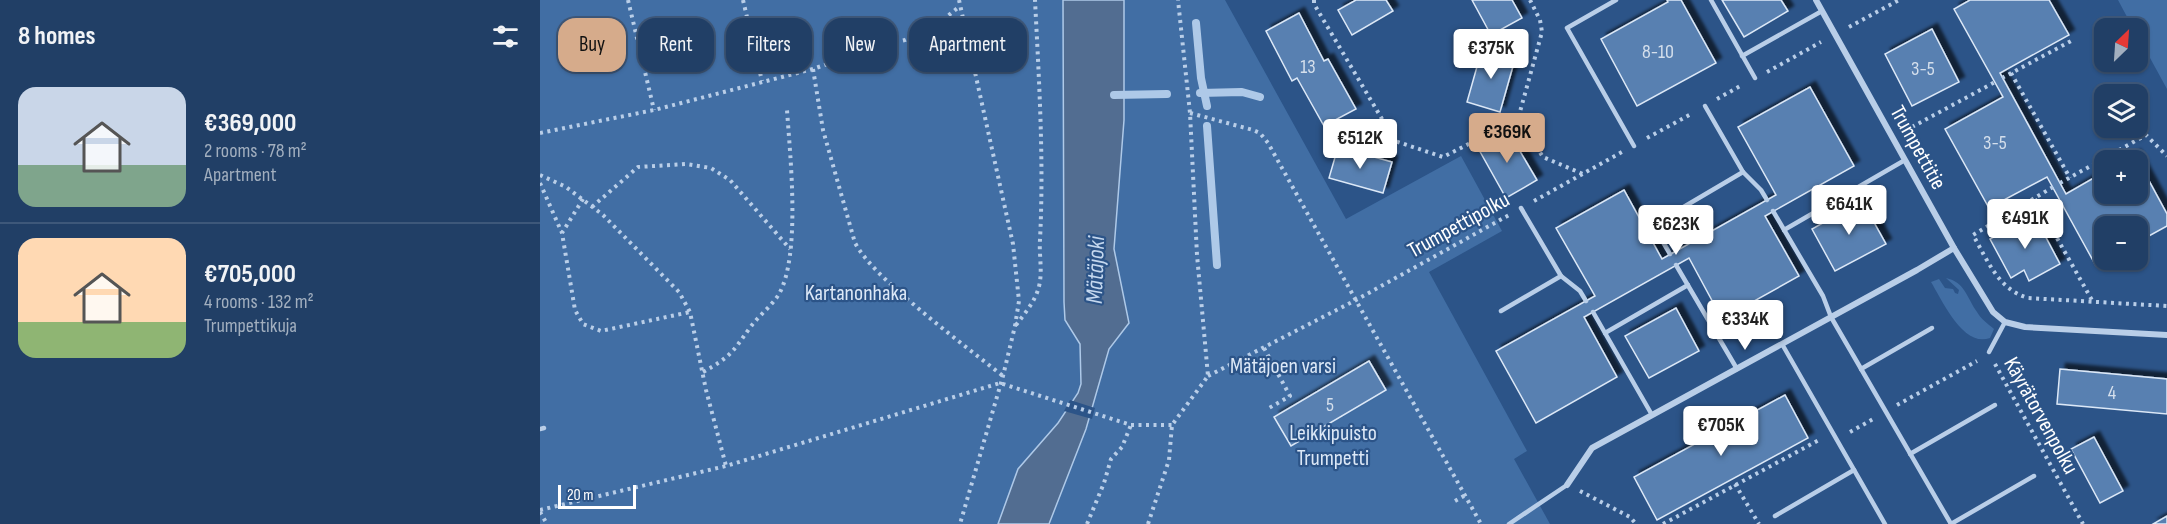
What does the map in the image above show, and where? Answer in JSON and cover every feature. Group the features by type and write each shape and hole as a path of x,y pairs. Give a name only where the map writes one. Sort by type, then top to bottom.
{"street":[{"name":"Trumpettitie","path":"1816,0 1954,248 1993,312 2005,322"},
{"path":"1567,485 1592,448 1954,248"},
{"path":"2005,322 2025,327 2167,335"}],"lane":[{"path":"1616,0 1567,28 1634,146"},
{"path":"1711,0 1755,78"},
{"path":"1742,56 1822,11"},
{"path":"1705,106 1743,172 1761,190 1767,200"},
{"path":"1784,230 1905,160"},
{"path":"1670,254 1653,225 1743,172"},
{"path":"1521,208 1561,276 1580,291 1586,301"},
{"path":"1773,211 1823,296 1831,317 1951,524 2034,476"},
{"path":"1676,265 1737,369"},
{"path":"1501,311 1561,276"},
{"path":"1605,333 1688,285"},
{"path":"1593,312 1652,415"},
{"name":"Käyrätorvenpolku","path":"1989,352 2005,322"},
{"path":"1861,369 1932,328"},
{"path":"1782,344 1885,524"},
{"path":"1910,454 1995,405"},
{"path":"1775,516 1854,470"},
{"path":"1509,524 1567,485"}],"path":[{"path":"628,0 654,110"},
{"path":"743,0 762,81"},
{"path":"959,0 1013,244 1019,301 1003,376 960,524"},
{"path":"1015,326 1030,307 1040,281 1039,254 1043,190 1035,0"},
{"path":"1148,524 1169,460 1172,425 1208,376 1197,255 1190,113 1178,0"},
{"path":"1314,0 1314,4 1395,141 1443,157 1518,119 1542,32 1540,20 1530,0"},
{"path":"1854,24 1899,0"},
{"path":"540,131 654,110 813,69 881,45 905,40 939,22 960,6"},
{"path":"2002,78 2071,41"},
{"name":"Trumpettipolku","path":"1208,376 1356,300 1816,44"},
{"path":"813,69 823,130 855,243 862,255 883,278 930,319 1003,376"},
{"path":"2011,74 2070,178"},
{"path":"1912,127 1995,82"},
{"path":"703,372 725,360 780,293 788,271 792,179 787,110"},
{"path":"1190,113 1260,133 1268,143 1481,524"},
{"path":"1518,119 1543,157 1583,174"},
{"path":"2060,183 2146,135 2167,156"},
{"path":"592,207 638,167 686,164 711,168 730,180 790,250"},
{"path":"540,176 566,187 603,215 680,292 690,312 726,466"},
{"path":"540,183 562,233 575,310 583,324 601,330 690,312"},
{"path":"2053,187 1973,235 2001,283 2010,291 2028,298 2167,306"},
{"path":"562,233 583,199"},
{"path":"2035,199 2093,302"},
{"path":"1264,348 1290,396 1269,408"},
{"path":"1837,440 1989,352"},
{"name":"Käyrätorvenpolku","path":"1989,352 2083,524"},
{"path":"546,524 540,511 726,466 1000,384 1131,425 1172,425"},
{"path":"1087,524 1111,459 1122,447 1131,425"},
{"path":"1663,524 1833,433"},
{"path":"1735,484 1759,524"},
{"path":"1567,485 1630,517 1636,524"},
{"path":"1455,501 1464,496"}],"green space":[{"path":"540,0 1225,0 1346,219 1461,156 1502,231 1429,272 1527,451 1514,459 1550,524 540,524"},
{"path":"2118,0 2167,0 2167,89 2148,54 2148,18 2128,18"},
{"path":"1946,278 1962,287 1979,315 1994,329 1990,338 1980,339 1971,336 1954,320 1931,282 1939,279 1945,288 1953,289 1958,294 1959,290"}],"water":[{"name":"Mätäjoki","path":"1063,0 1124,0 1124,120 1114,249 1129,323 1109,349 1086,429 1049,524 998,524 1018,469 1058,423 1078,393 1081,384 1080,344 1065,320 1064,302"}],"pier":[{"path":"1070,400 1095,408 1092,419 1064,411"}],"building":[{"path":"1356,0 1386,0 1393,11 1352,35 1338,10"},
{"path":"1472,0 1512,0 1522,18 1491,35"},
{"path":"1667,0 1681,0 1716,63 1637,106 1601,39 1668,2"},
{"path":"1722,0 1781,0 1788,11 1744,37"},
{"path":"1970,0 2049,0 2069,35 2000,73 2066,194 2094,178 2094,204 2148,204 2148,179 2167,214 2167,226 2148,236 2148,216 2094,216 2094,262 2047,177 1989,208 1945,129 2003,97 1954,9"},
{"path":"1299,13 1324,61 1328,59 1356,109 1324,126 1297,78 1292,81 1266,31"},
{"path":"1932,29 1959,82 1912,106 1885,54"},
{"path":"1482,49 1515,59 1500,112 1467,102"},
{"path":"1810,87 1854,166 1765,216 1799,276 1722,319 1689,258 1584,317 1617,377 1536,423 1496,351 1595,296 1556,228 1624,190 1662,259 1776,195 1738,127"},
{"path":"1508,131 1537,180 1506,198 1478,148"},
{"path":"1338,147 1392,162 1383,193 1329,178"},
{"path":"1862,201 1886,244 1835,271 1812,229"},
{"path":"2034,215 2060,264 2029,281 2024,270 2011,278 1990,239"},
{"path":"1676,308 1699,351 1649,378 1625,336"},
{"path":"1369,361 1386,390 1291,446 1274,417"},
{"path":"2060,369 2167,379 2167,414 2057,404"},
{"path":"1785,395 1808,438 1657,520 1634,477"},
{"path":"2094,437 2123,491 2100,503 2071,449"},
{"path":"2167,516 2167,524 2153,524"}],"waterway":[{"path":"1196,23 1201,78 1207,106"},
{"path":"1200,93 1242,92 1260,97"},
{"path":"1114,95 1167,94"},
{"path":"1207,126 1217,265"}],"park label":[{"name":"Kartanonhaka","path":"856,292"},
{"name":"Mätäjoen varsi","path":"1283,365"},
{"name":"Leikkipuisto Trumpetti","path":"1333,444"}]}
